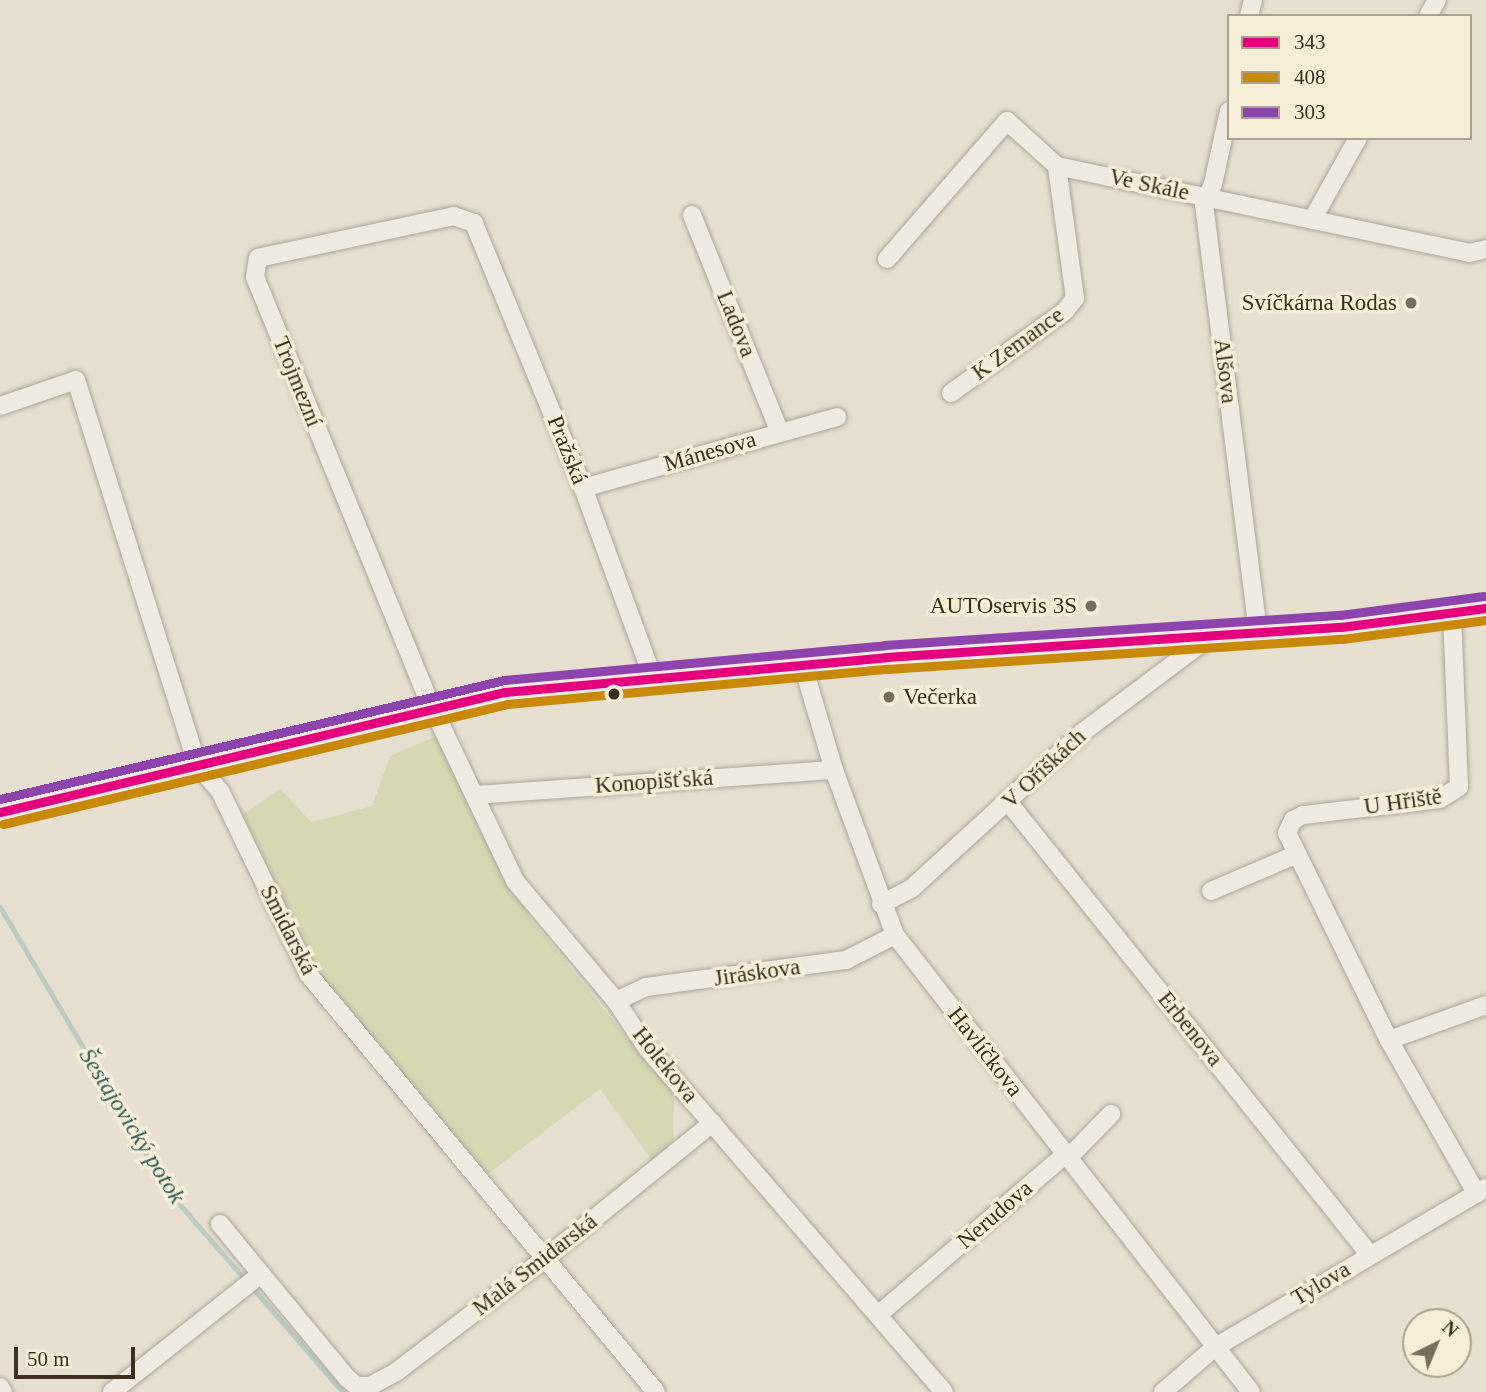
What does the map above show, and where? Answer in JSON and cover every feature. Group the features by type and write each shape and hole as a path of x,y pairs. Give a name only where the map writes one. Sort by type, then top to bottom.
{"street":[{"name":"Alšova","path":"1227,119 1204,204 1258,633"},
{"path":"887,259 1007,121 1057,166"},
{"path":"1312,220 1357,140"},
{"name":"Ve Skále","path":"1057,166 1469,253 1486,249"},
{"name":"K Zemance","path":"951,393 1065,311 1075,298 1057,166"},
{"name":"Ladova","path":"692,215 780,433"},
{"name":"Trojmezní","path":"435,707 255,277 258,258 454,216 474,223"},
{"name":"Pražská","path":"474,223 583,488 653,678"},
{"name":"Smidarská","path":"0,406 76,380 197,764 220,791 309,975 543,1260 656,1392"},
{"name":"Mánesova","path":"583,488 837,417"},
{"path":"0,812 505,692 803,666 1258,633 1486,608"},
{"name":"U Hřiště","path":"1452,613 1459,787 1440,799 1298,817 1287,833 1295,855 1389,1040 1482,1191"},
{"name":"V Oříškách","path":"881,904 912,888 1009,803 1083,732 1210,636"},
{"name":"Havlíčkova","path":"803,666 834,770 881,904 895,935 1214,1348 1251,1392"},
{"name":"Holekova","path":"435,707 515,881 616,1001 647,1048 944,1392"},
{"name":"Konopišťská","path":"475,795 834,770"},
{"name":"Erbenova","path":"1009,803 1370,1255"},
{"path":"1211,891 1295,855"},
{"name":"Jiráskova","path":"616,1001 646,987 846,960 895,935"},
{"path":"1389,1040 1486,1005"},
{"name":"Nerudova","path":"878,1315 1065,1155 1075,1152 1111,1114"},
{"name":"Malá Smidarská","path":"250,1282 350,1381 370,1386 396,1372 543,1260 712,1123"},
{"name":"Tylova","path":"1163,1392 1214,1348 1482,1191"},
{"path":"112,1392 250,1282 220,1224"},
{"path":"0,1387 3,1392"}],"green space":[{"path":"440,734 528,915 674,1096 673,1140 655,1164 600,1089 484,1177 321,980 242,815 280,789 311,822 372,806 390,756"}],"waterway":[{"name":"Šestajovický potok","path":"0,907 168,1191 343,1392"}],"transit line":[{"name":"303","path":"0,799 504,680 885,645 1340,615 1484,596"},
{"name":"343","path":"0,812 505,692 886,657 1341,627 1486,608"},
{"name":"408","path":"3,824 507,704 887,669 1342,639 1486,620"}],"place":[{"name":"Svíčkárna Rodas","path":"1411,303"},
{"name":"AUTOservis 3S","path":"1091,606"},
{"name":"Večerka","path":"889,697"}]}
